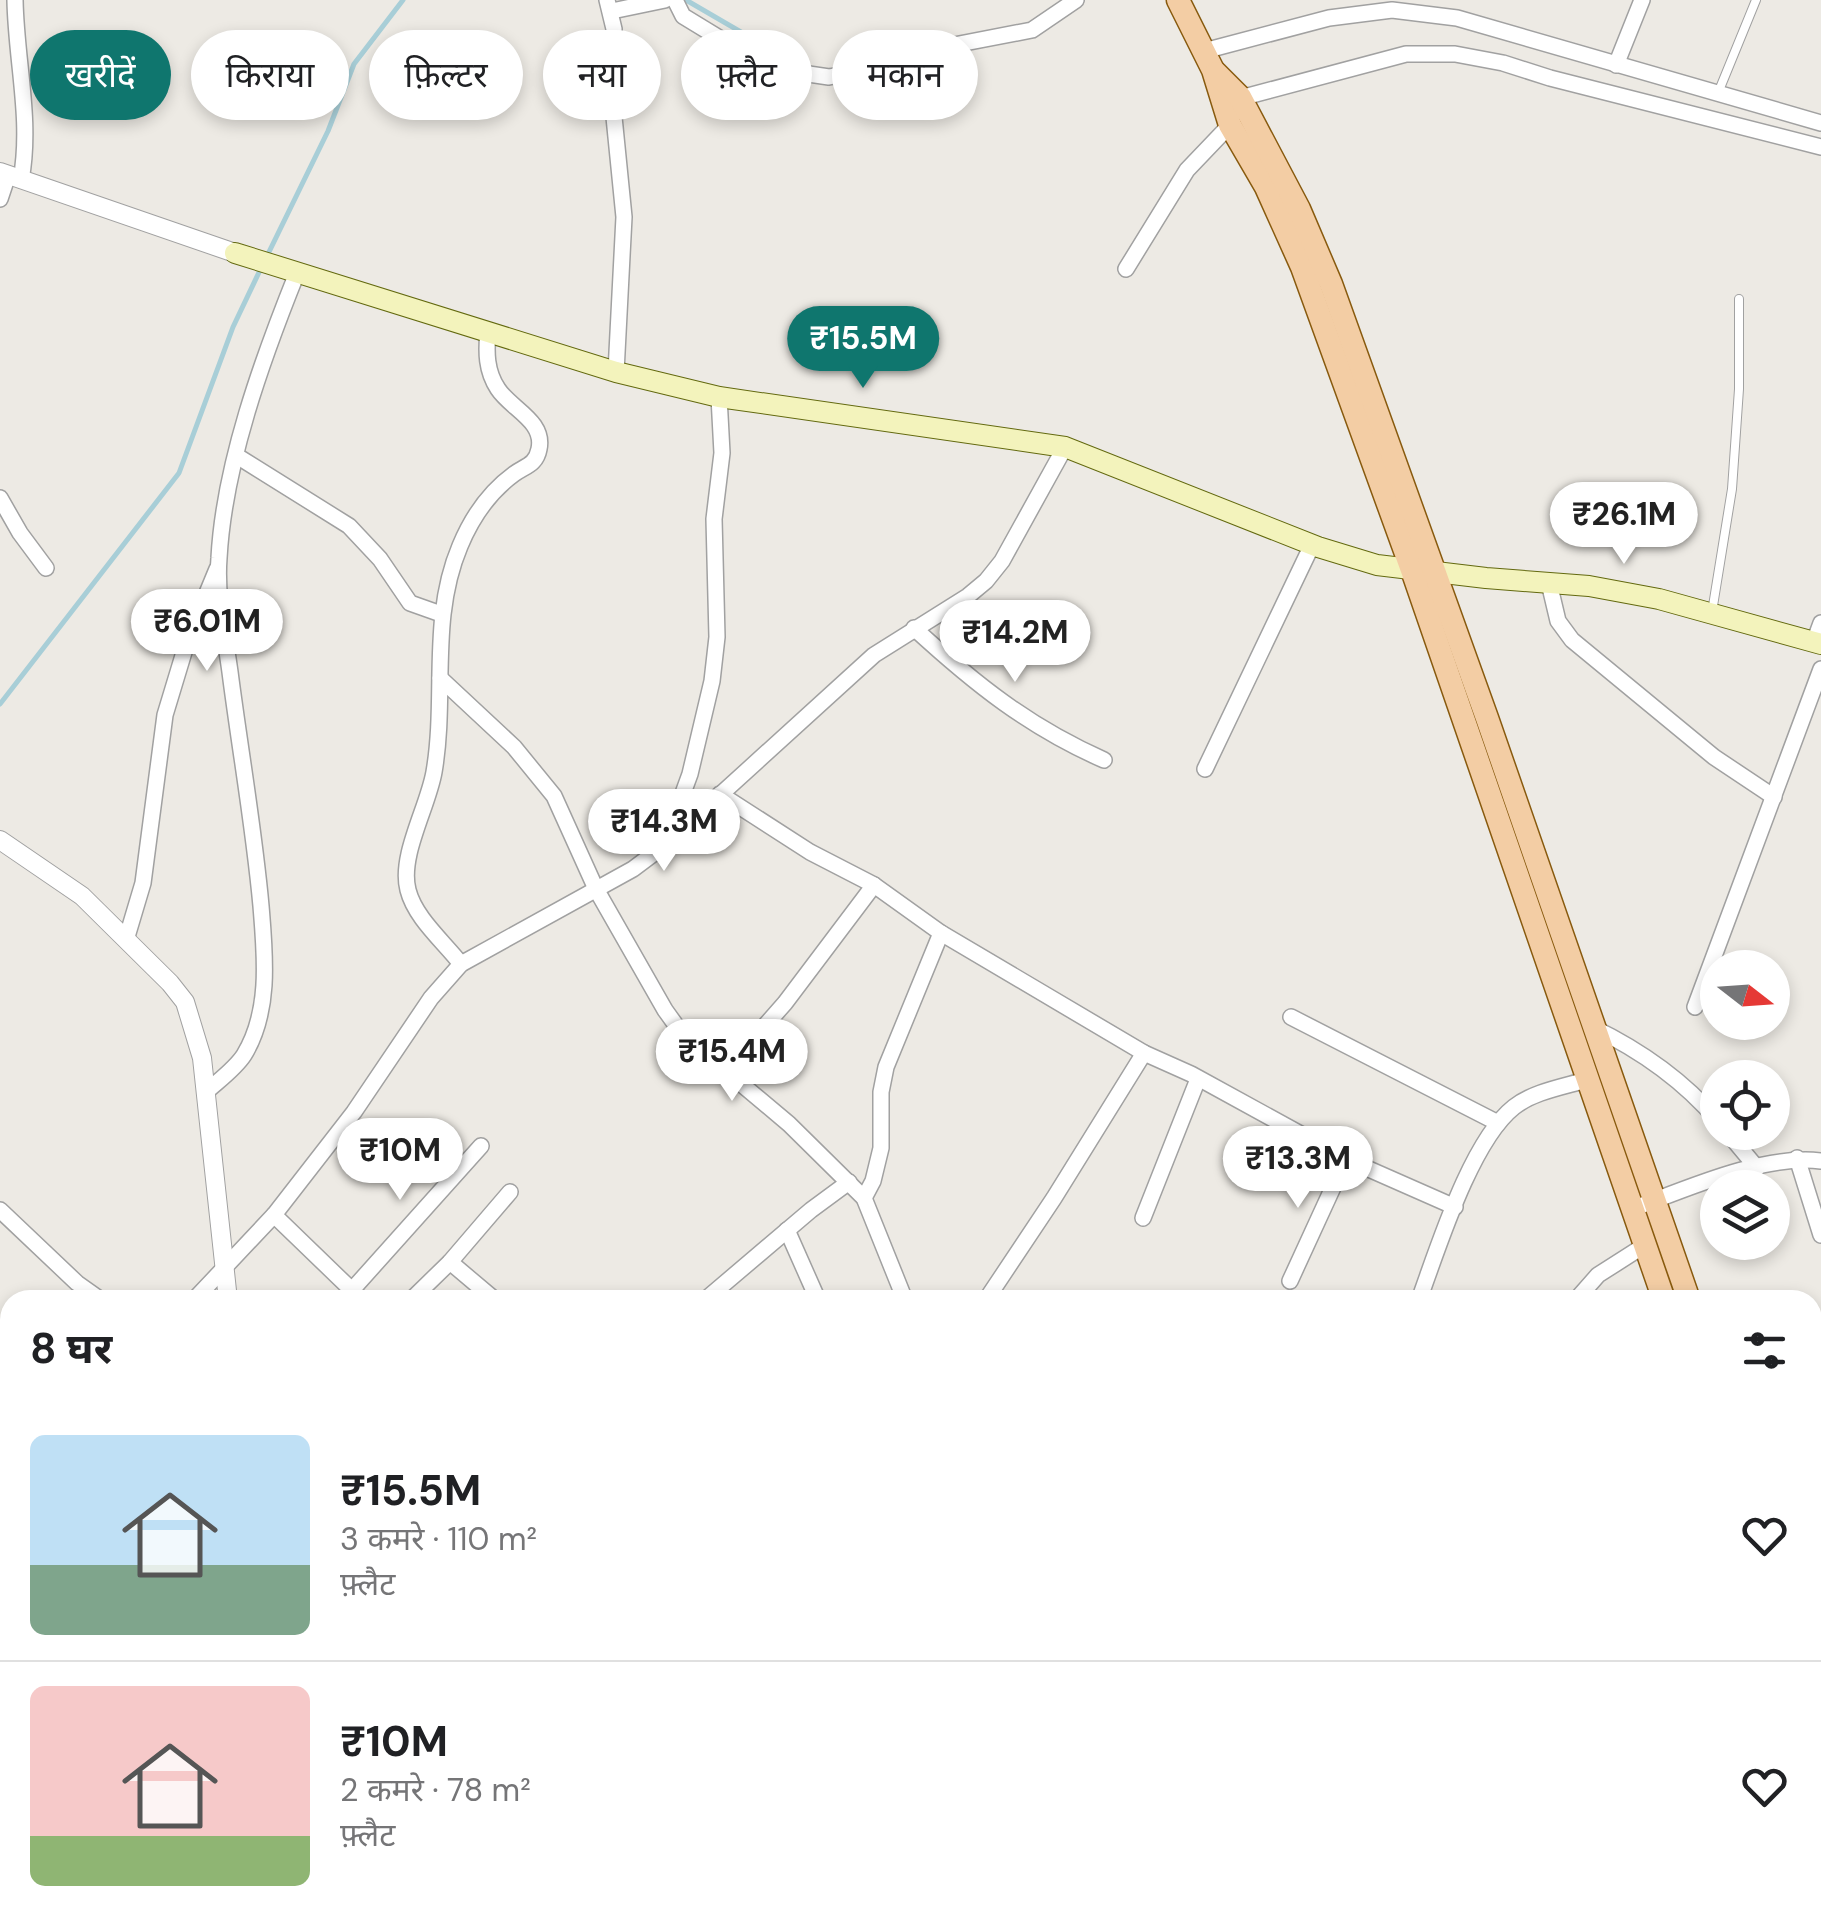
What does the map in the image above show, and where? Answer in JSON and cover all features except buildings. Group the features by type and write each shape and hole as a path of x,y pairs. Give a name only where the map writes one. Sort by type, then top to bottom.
{"main road":[{"path":"1180,3 1302,267 1423,572 1592,1027 1642,1205 1645,1245 1661,1290"},
{"path":"235,253 616,372 720,397 1065,447 1312,544 1377,565 1589,586 1819,636"},
{"path":"1423,572 1586,1080 1684,1290"}],"street":[{"path":"0,199 27,126 15,0"},
{"path":"616,372 624,218 611,86 614,29 610,5 665,0"},
{"path":"675,0 683,16 724,41 788,71 829,77 895,64 954,44 1032,30 1076,0"},
{"path":"1616,64 1642,0"},
{"path":"1209,61 1330,18 1392,10 1457,18 1821,123"},
{"path":"1126,269 1187,170 1231,109 1406,54 1455,54 1503,63 1821,147"},
{"path":"10,175 235,253"},
{"path":"206,1092 243,1057 260,1007 265,957 257,863 221,607 219,566 237,456 273,331 296,273"},
{"path":"461,964 414,907 406,874 434,774 440,716 441,614 459,548 487,496 533,464 539,452 540,437 528,417 499,391 488,369 488,331"},
{"path":"664,846 690,774 712,681 718,596 714,519 722,453 720,397"},
{"path":"204,1290 274,1215 354,1112 430,998 461,964 634,869 874,654 986,581 1002,561 1065,447"},
{"path":"237,456 349,526 380,560 410,603 441,614"},
{"path":"0,498 46,568"},
{"path":"1204,769 1312,544"},
{"path":"126,940 143,884 165,716 188,639 219,566"},
{"path":"1549,582 1558,621 1572,640 1714,757 1774,797"},
{"path":"914,628 976,684 1034,726 1104,760"},
{"path":"1695,1007 1821,669"},
{"path":"440,678 514,746 554,796 596,889 674,1022 700,1052 789,1124 864,1198 901,1290"},
{"path":"720,794 1144,1053 1346,1158 1454,1207"},
{"path":"0,840 82,896 185,1002 202,1058 227,1290"},
{"path":"726,1070 785,1003 874,885"},
{"path":"864,1198 873,1181 880,1148 881,1092 886,1067 942,933"},
{"path":"1291,1017 1498,1123"},
{"path":"1592,1027 1673,1076 1700,1103"},
{"path":"993,1290 1144,1053"},
{"path":"1143,1218 1198,1079"},
{"path":"1423,1290 1454,1207 1498,1123 1516,1105 1549,1090 1586,1080"},
{"path":"361,1290 481,1146"},
{"path":"1742,1150 1757,1168"},
{"path":"1290,1281 1346,1158"},
{"path":"1642,1205 1797,1158 1821,1161"},
{"path":"1797,1158 1821,1235"},
{"path":"717,1290 849,1182"},
{"path":"421,1290 510,1192"},
{"path":"0,1210 86,1290"},
{"path":"274,1215 352,1290"},
{"path":"787,1230 814,1290"},
{"path":"1585,1290 1598,1275 1645,1245"},
{"path":"450,1262 484,1290"}],"lane":[{"path":"1718,94 1756,0"},
{"path":"1712,612 1732,488 1739,389 1739,299"}],"waterway":[{"path":"267,256 328,131 354,64 403,0"},
{"path":"686,0 737,30"},
{"path":"0,704 179,473 233,327 262,266"}]}
